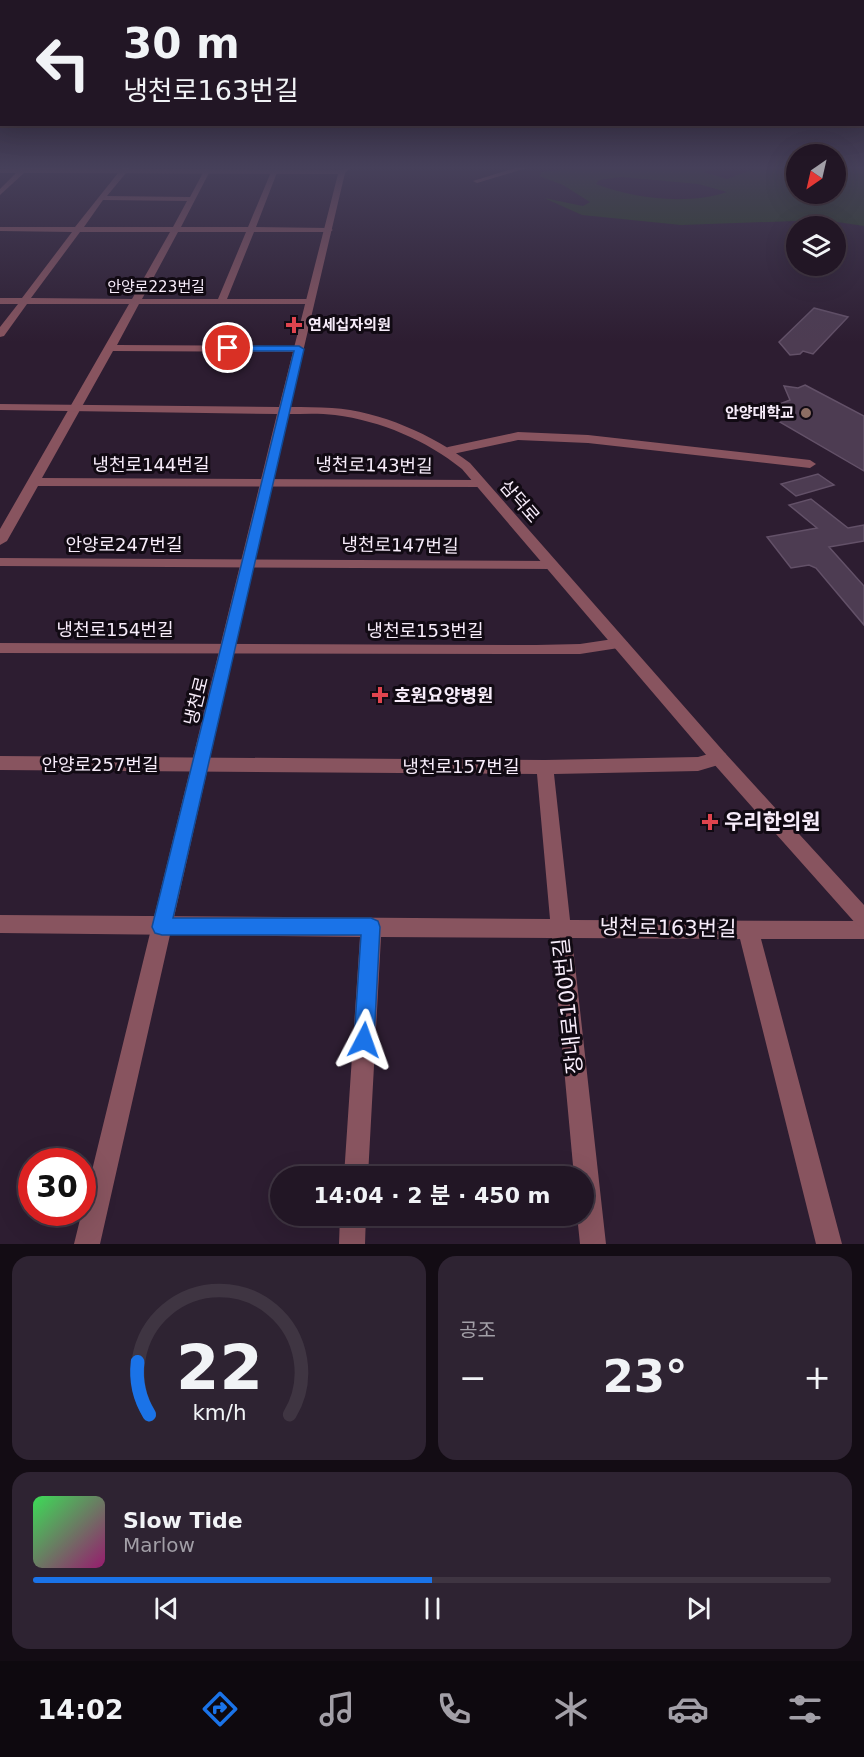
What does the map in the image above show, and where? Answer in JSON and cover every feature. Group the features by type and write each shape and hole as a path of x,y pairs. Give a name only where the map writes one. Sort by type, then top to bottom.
{"street":[{"path":"0,334 82,226"},
{"path":"0,541 177,226"},
{"path":"221,302 253,226"},
{"name":"냉천로","path":"87,1244 284,409 330,226"},
{"path":"0,229 329,230"},
{"name":"안양로223번길","path":"0,301 311,302"},
{"path":"109,348 299,349"},
{"name":"삼덕로","path":"0,407 334,411 377,420 433,442 466,466 719,758 864,919"},
{"path":"448,451 518,436 588,439 810,464"},
{"name":"냉천로144번길","path":"34,482 268,482"},
{"name":"냉천로143번길","path":"268,482 480,484"},
{"name":"안양로247번길","path":"0,562 248,562"},
{"name":"냉천로147번길","path":"248,562 551,565"},
{"name":"냉천로153번길","path":"229,648 536,650 580,649 620,644"},
{"name":"냉천로154번길","path":"0,648 229,648"},
{"name":"냉천로157번길","path":"201,764 545,767 698,764 719,758"},
{"name":"안양로257번길","path":"0,763 201,764"},
{"name":"장내로100번길","path":"545,767 593,1244"},
{"name":"냉천로163번길","path":"0,924 162,927 864,930"},
{"path":"357,1166 371,927"},
{"name":"냉천로163번길","path":"748,929 828,1244"},
{"path":"352,1244 353,1226"}],"building":[{"path":"814,308 848,317 813,354 803,351 800,354 790,355 779,342"},
{"path":"805,385 864,416 864,471 766,414 772,412 767,409 790,400 784,386 798,388"},
{"path":"818,474 834,485 796,496 781,484"},
{"path":"811,499 848,528 864,525 864,541 829,547 864,586 864,625 816,568 809,565 791,568 767,537 817,528 789,505"}],"place":[{"name":"연세십자의원","path":"294,325"},
{"name":"안양대학교","path":"806,413"},
{"name":"호원요양병원","path":"380,695"},
{"name":"우리한의원","path":"710,822"}],"route":[{"path":"228,348 299,349 162,927 371,927 364,1040"}]}
